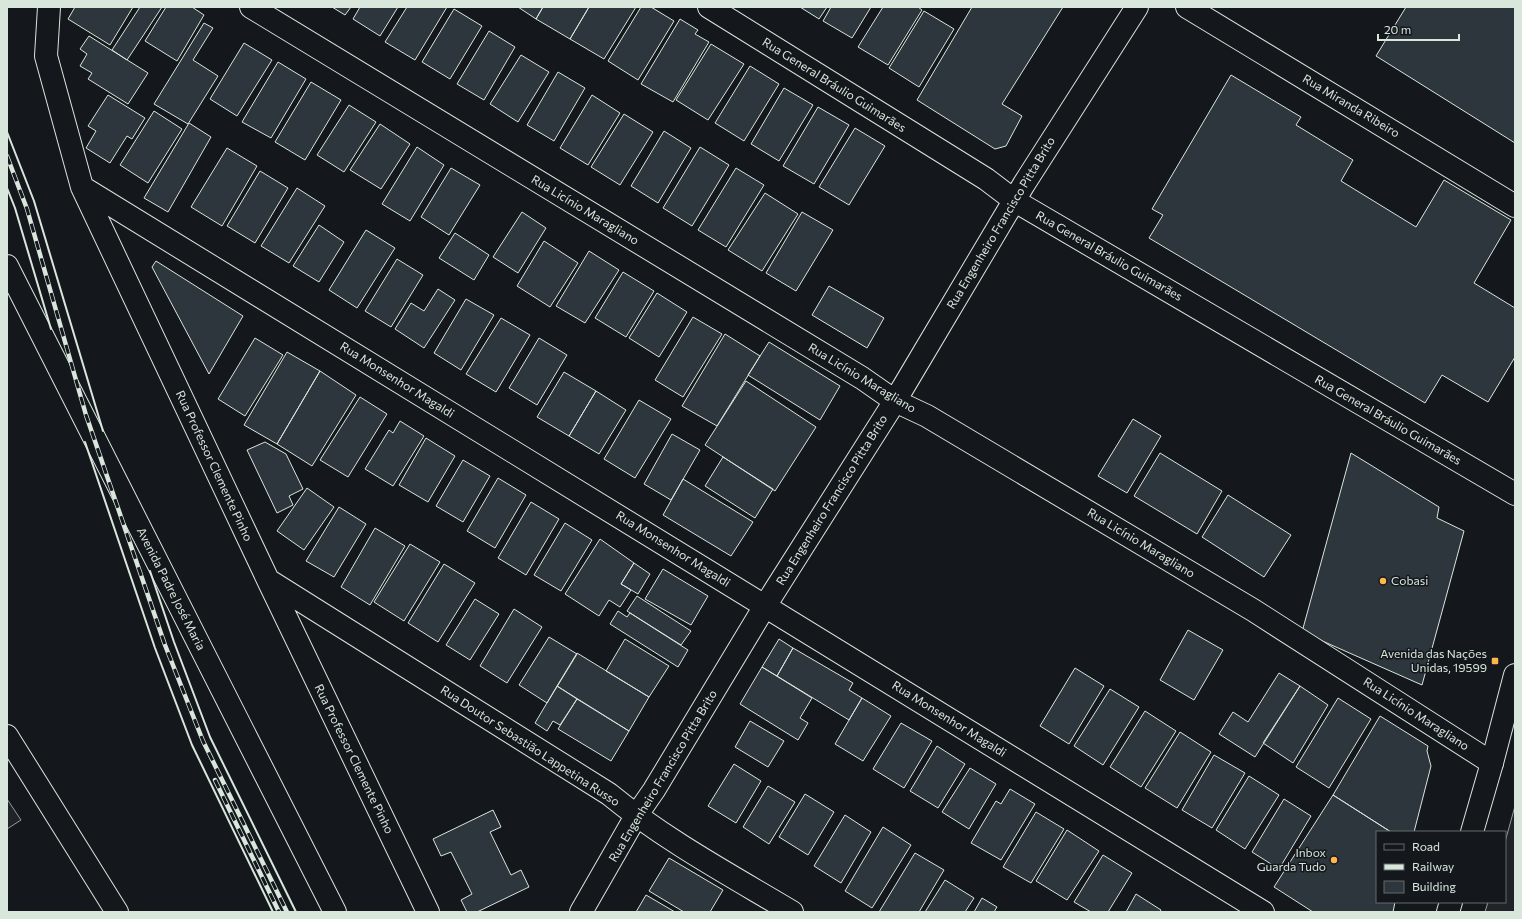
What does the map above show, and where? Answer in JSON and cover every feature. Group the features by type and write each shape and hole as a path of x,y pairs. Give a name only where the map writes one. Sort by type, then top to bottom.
{"main road":[{"name":"Rua Professor Clemente Pinho","path":"50,7 46,56 82,187 268,580 428,912"},
{"name":"Rua Licínio Maragliano","path":"251,7 862,378 895,400 927,416 1253,610 1492,763"},
{"name":"Rua General Bráulio Guimarães","path":"709,7 986,179 1015,201 1515,494"},
{"name":"Rua Engenheiro Francisco Pitta Brito","path":"581,912 636,816 654,790 765,606 895,400 1015,201 1137,7"},
{"name":"Rua Miranda Ribeiro","path":"1187,7 1515,206"},
{"name":"Rua Monsenhor Magaldi","path":"82,187 1263,912"},
{"name":"Avenida Padre José Maria","path":"7,266 335,912"},
{"name":"Rua Doutor Sebastião Lappetina Russo","path":"268,580 609,794 663,835 792,912"},
{"path":"1472,831 1515,675"},
{"path":"7,736 117,912"}],"shaded area":[{"path":"7,799 21,820 7,829"},
{"path":"1515,806 1515,912 1485,912 1488,903 1506,903 1506,838"}],"building":[{"path":"75,7 133,7 110,45 68,19"},
{"path":"140,7 162,7 127,60 112,50"},
{"path":"166,7 192,7 204,15 177,61 145,41"},
{"path":"332,7 351,7 345,15"},
{"path":"360,7 398,7 380,36 353,19"},
{"path":"407,7 447,7 415,60 385,42"},
{"path":"518,7 543,7 536,19"},
{"path":"543,7 589,7 570,39 536,19"},
{"path":"589,7 636,7 604,59 570,39"},
{"path":"641,7 651,7 674,21 638,80 608,61"},
{"path":"800,7 827,7 819,19"},
{"path":"831,7 871,7 852,38 823,21"},
{"path":"883,7 918,7 922,10 888,65 858,47"},
{"path":"972,7 1063,7 1002,104 1022,116 1006,146 995,149 917,100"},
{"path":"1406,7 1515,7 1515,143 1376,56"},
{"path":"454,9 482,26 450,79 422,62"},
{"path":"924,11 954,29 919,87 889,68"},
{"path":"680,19 698,30 695,34 709,42 673,102 641,84"},
{"path":"204,23 213,28 193,60 218,76 188,124 154,104"},
{"path":"489,31 515,47 484,100 457,84"},
{"path":"89,36 148,73 128,104 88,79 92,73 80,66 87,54 80,49"},
{"path":"244,43 272,60 237,116 210,99"},
{"path":"711,44 744,64 708,120 676,100"},
{"path":"521,55 549,72 518,122 490,104"},
{"path":"278,62 306,79 271,138 242,122"},
{"path":"750,66 779,84 744,141 715,123"},
{"path":"558,72 585,88 554,141 527,125"},
{"path":"1231,75 1301,117 1296,125 1353,160 1341,181 1416,227 1444,180 1511,220 1474,283 1515,308 1515,357 1488,402 1442,375 1425,403 1149,238 1163,215 1152,209"},
{"path":"311,82 341,100 305,160 275,142"},
{"path":"784,88 813,105 779,161 751,144"},
{"path":"108,95 145,118 132,139 127,136 110,163 86,148 96,131 88,126"},
{"path":"592,95 620,113 588,165 560,148"},
{"path":"349,105 376,122 344,172 317,155"},
{"path":"818,107 849,125 814,184 783,166"},
{"path":"154,111 182,129 148,183 120,165"},
{"path":"624,114 653,132 620,185 591,167"},
{"path":"189,123 211,137 168,212 144,198"},
{"path":"380,124 410,144 381,189 350,170"},
{"path":"855,128 885,146 849,205 819,187"},
{"path":"664,131 691,148 658,203 631,186"},
{"path":"417,147 444,165 410,221 382,204"},
{"path":"700,147 729,165 692,226 663,208"},
{"path":"227,148 257,166 222,226 191,207"},
{"path":"451,168 480,185 449,235 421,217"},
{"path":"736,168 764,185 726,247 698,230"},
{"path":"260,171 288,188 255,243 227,226"},
{"path":"297,188 325,206 289,263 261,246"},
{"path":"765,193 798,214 762,271 728,250"},
{"path":"522,212 546,228 518,273 493,257"},
{"path":"802,212 833,230 796,291 766,273"},
{"path":"319,225 344,242 319,282 293,266"},
{"path":"366,230 395,248 357,308 329,290"},
{"path":"455,233 489,255 474,280 439,258"},
{"path":"544,241 578,263 550,307 517,286"},
{"path":"589,251 619,270 585,323 556,306"},
{"path":"397,259 423,275 391,327 365,311"},
{"path":"156,261 243,316 209,374 152,267"},
{"path":"623,272 654,291 626,337 595,318"},
{"path":"829,286 884,318 867,348 812,315"},
{"path":"438,289 455,300 424,348 395,329 411,303 424,311"},
{"path":"657,293 687,312 659,357 629,338"},
{"path":"466,299 494,315 461,370 434,353"},
{"path":"693,317 722,334 683,397 655,380"},
{"path":"501,318 530,335 496,392 466,374"},
{"path":"725,334 760,356 717,426 682,406"},
{"path":"255,338 283,355 245,416 218,399"},
{"path":"539,338 567,355 537,405 509,388"},
{"path":"769,342 840,386 820,420 748,375"},
{"path":"287,352 320,371 277,444 244,425"},
{"path":"320,371 356,395 312,466 277,444"},
{"path":"564,372 596,391 569,436 537,417"},
{"path":"746,381 816,427 775,491 705,445"},
{"path":"596,391 626,410 599,454 569,436"},
{"path":"360,397 387,414 348,477 320,460"},
{"path":"639,400 671,419 635,478 604,459"},
{"path":"1133,419 1161,436 1127,493 1098,476"},
{"path":"400,421 424,436 393,486 365,469 389,430 393,433"},
{"path":"672,434 700,450 671,500 644,484"},
{"path":"426,438 455,456 428,502 399,485"},
{"path":"265,442 286,454 303,489 289,496 293,505 277,513 247,450"},
{"path":"1160,453 1222,491 1197,534 1134,496"},
{"name":"Cobasi","path":"1351,453 1439,507 1437,518 1464,531 1422,685 1302,632"},
{"path":"723,457 773,489 755,518 705,486"},
{"path":"463,460 490,476 463,522 436,506"},
{"path":"498,478 526,495 495,548 467,531"},
{"path":"683,479 753,522 731,556 663,515"},
{"path":"307,488 334,507 304,550 277,531"},
{"path":"1228,495 1291,535 1264,577 1202,537"},
{"path":"531,502 559,519 526,575 498,558"},
{"path":"339,507 366,524 334,577 306,561"},
{"path":"565,523 592,540 561,591 534,575"},
{"path":"375,528 405,546 370,605 341,587"},
{"path":"600,539 634,563 621,584 631,590 620,607 609,600 599,616 565,594"},
{"path":"410,544 440,562 404,621 374,602"},
{"path":"634,563 650,574 638,594 621,584"},
{"path":"444,564 475,583 438,642 408,623"},
{"path":"663,569 708,596 691,625 645,599"},
{"path":"637,596 691,631 681,645 627,611"},
{"path":"475,599 499,614 470,660 446,645"},
{"path":"514,609 542,627 507,683 480,666"},
{"path":"618,611 627,617 630,613 688,650 678,667 610,624"},
{"path":"1188,630 1223,650 1194,700 1160,680"},
{"path":"549,637 577,654 547,703 519,685"},
{"path":"625,639 669,666 649,697 606,671"},
{"path":"779,639 793,648 777,676 762,667"},
{"path":"793,648 853,683 849,690 862,698 849,720 777,676"},
{"path":"577,653 649,697 629,731 557,686"},
{"path":"762,667 812,698 800,718 808,723 798,740 740,704"},
{"path":"1075,668 1104,686 1069,744 1040,726"},
{"path":"1279,673 1300,686 1255,757 1219,734 1233,712 1248,722"},
{"path":"557,686 577,699 560,725 553,721 547,731 535,723"},
{"path":"1300,686 1328,705 1293,763 1263,743"},
{"path":"1110,689 1139,707 1103,765 1074,746"},
{"path":"862,698 891,716 863,761 835,744"},
{"path":"1338,698 1371,719 1329,788 1296,767"},
{"path":"577,699 629,731 611,761 558,729"},
{"path":"1145,711 1176,731 1141,787 1110,767"},
{"path":"1380,716 1428,746 1427,751 1431,766 1414,831 1389,831 1333,795"},
{"path":"750,721 784,741 768,767 735,747"},
{"path":"901,723 932,741 904,788 873,769"},
{"path":"1180,732 1211,752 1177,808 1145,788"},
{"path":"937,746 965,764 938,808 910,791"},
{"path":"1214,755 1245,773 1212,828 1182,810"},
{"path":"734,764 761,781 736,823 708,806"},
{"path":"970,768 996,784 969,829 942,812"},
{"path":"1249,776 1279,795 1245,849 1216,830"},
{"path":"768,786 795,802 769,844 743,827"},
{"path":"1010,789 1035,804 1001,860 971,843 996,801 1001,804"},
{"path":"805,794 834,812 808,855 779,837"},
{"name":"Inbox Guarda Tudo","path":"1333,795 1389,831 1376,831 1376,903 1395,903 1393,912 1313,912 1274,887"},
{"path":"1284,799 1311,816 1279,869 1252,852"},
{"path":"493,810 501,827 490,832 511,875 521,870 529,887 477,912 467,912 461,900 472,894 451,852 441,856 433,839"},
{"path":"1036,812 1064,829 1031,883 1003,867"},
{"path":"845,815 871,832 841,883 814,866"},
{"path":"883,827 911,845 872,908 845,891"},
{"path":"1067,830 1099,851 1067,900 1036,881"},
{"path":"915,853 944,870 919,912 879,912"},
{"path":"1103,855 1132,873 1108,912 1091,912 1074,902"},
{"path":"669,858 723,890 710,912 684,912 649,891"},
{"path":"945,880 974,898 965,912 925,912"},
{"path":"1136,894 1161,910 1160,912 1126,912"},
{"path":"646,895 675,912 636,912"},
{"path":"982,898 997,907 994,912 974,912"}],"railway":[{"path":"7,156 27,209 86,415 165,645 203,741 287,912"},
{"path":"215,780 279,912"}],"wall":[{"path":"7,132 34,201 103,431"},
{"path":"7,188 15,208 51,329"},
{"path":"85,442 155,648 192,745 273,912"},
{"path":"150,571 174,642 210,737 296,912"}],"place":[{"name":"Cobasi","path":"1383,581"},
{"name":"Avenida das Nações Unidas, 19599","path":"1495,661"},
{"name":"Inbox Guarda Tudo","path":"1334,860"}]}
